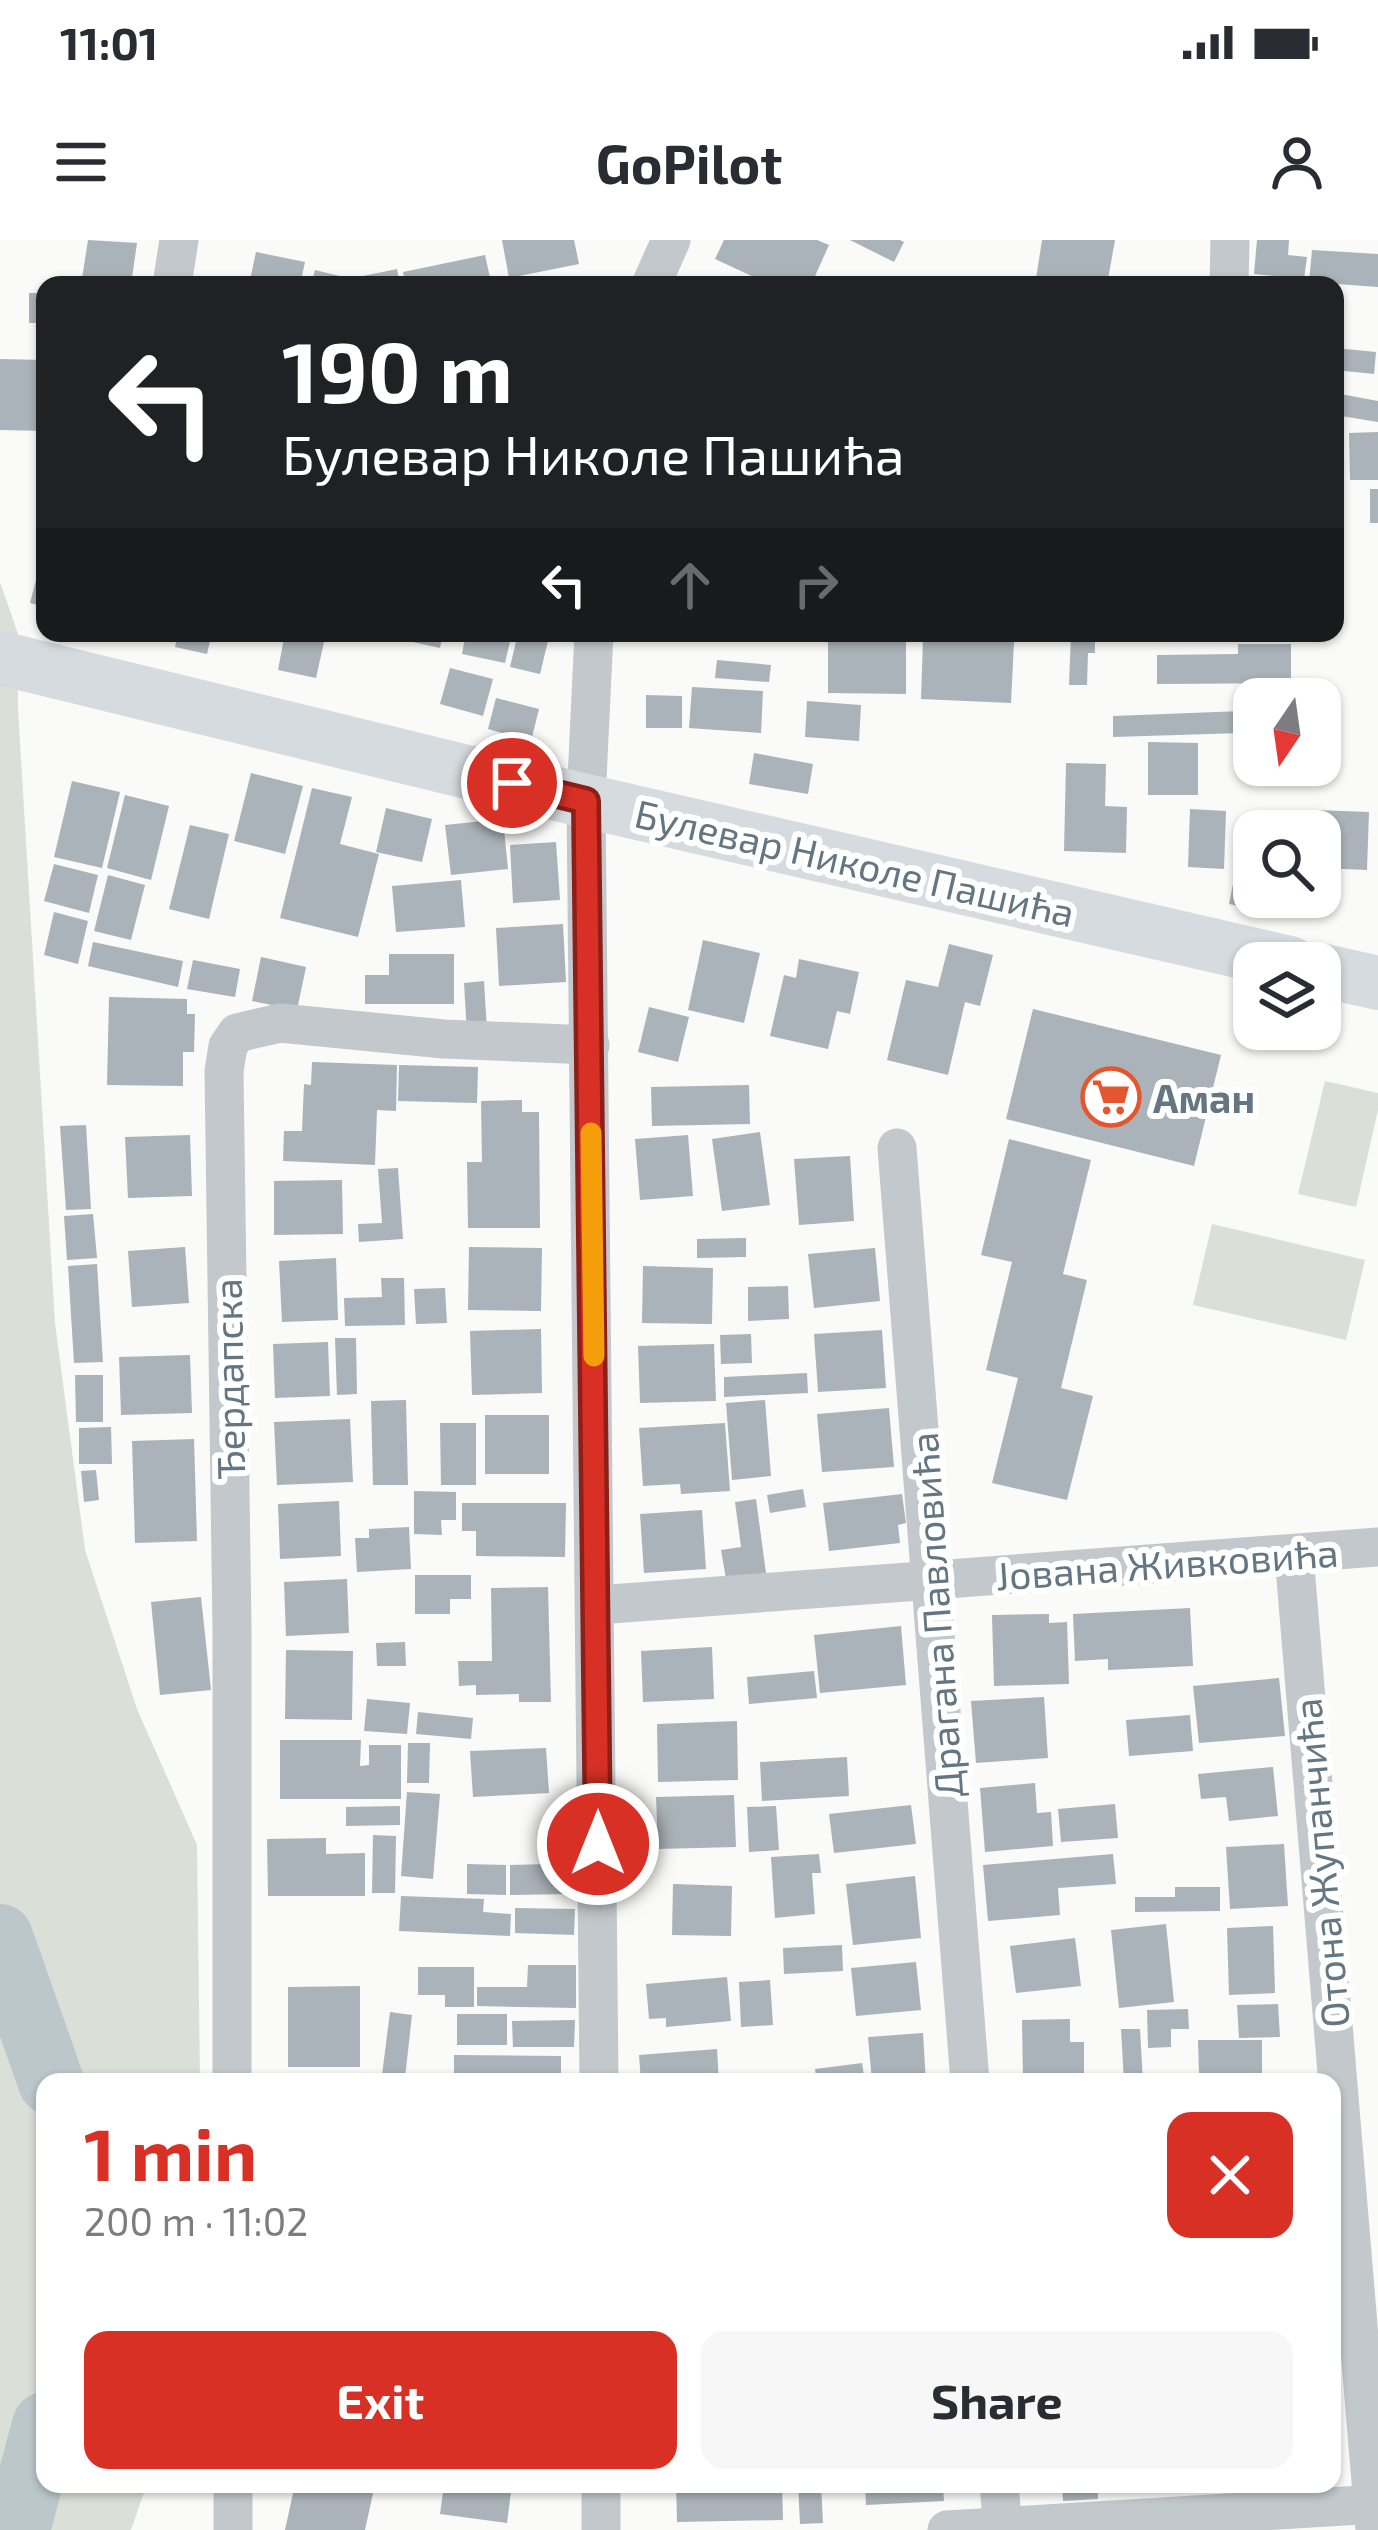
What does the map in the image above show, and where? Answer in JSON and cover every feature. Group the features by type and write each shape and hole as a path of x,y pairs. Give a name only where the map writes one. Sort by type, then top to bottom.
{"main road":[{"name":"Булевар Николе Пашића","path":"0,658 586,801 1233,950"},
{"path":"1341,975 1378,983"}],"street":[{"path":"173,276 179,240"},
{"path":"630,240 659,266"},
{"path":"1229,276 1230,240"},
{"path":"594,642 586,801 598,1605 599,2073"},
{"name":"Ђердапска","path":"232,2073 224,1071 229,1046 237,1034 280,1023 444,1040 590,1045"},
{"name":"Драгана Павловића","path":"897,1148 969,2073"},
{"name":"Јована Живковића","path":"598,1605 1378,1547"},
{"name":"Отона Жупанчића","path":"1294,1555 1338,2073"},
{"name":"Отона Жупанчића","path":"1341,2111 1375,2513"},
{"path":"233,2493 233,2530"},
{"path":"601,2493 601,2530"},
{"path":"1000,2493 1002,2528"},
{"path":"947,2530 1375,2513"}],"shaded area":[{"path":"0,582 18,634 18,709 55,1323 85,1550 137,1709 197,1845 200,2073 36,2073 36,2493 144,2493 131,2530 0,2530"},
{"path":"1325,1081 1378,1093 1356,1207 1298,1194"},
{"path":"1212,1224 1365,1260 1346,1340 1193,1305"}],"building":[{"path":"88,240 137,243 132,276 82,276"},
{"path":"502,240 574,240 579,264 509,276"},
{"path":"724,240 817,240 829,245 815,276 752,276 715,259"},
{"path":"850,240 900,240 904,242 894,262"},
{"path":"1042,240 1115,240 1109,276 1036,276"},
{"path":"1257,240 1289,240 1288,255 1307,257 1304,276 1254,274"},
{"path":"1312,250 1378,254 1378,287 1344,285 1344,276 1310,276"},
{"path":"256,252 305,262 302,276 251,276"},
{"path":"485,255 490,276 404,276 403,272"},
{"path":"397,269 398,276 363,276"},
{"path":"29,293 36,293 36,323 29,323"},
{"path":"1344,349 1376,352 1374,374 1344,371"},
{"path":"0,359 36,360 36,431 0,430"},
{"path":"1344,395 1378,401 1378,422 1344,416"},
{"path":"1378,432 1378,480 1350,480 1349,433"},
{"path":"1370,489 1378,489 1378,523 1370,523"},
{"path":"176,642 210,642 207,654 175,647"},
{"path":"283,642 324,642 316,678 278,670"},
{"path":"464,642 510,642 505,663 462,654"},
{"path":"516,642 548,642 540,674 510,667"},
{"path":"828,642 906,642 906,694 828,693"},
{"path":"923,642 1014,642 1011,703 921,699"},
{"path":"1071,642 1095,642 1095,653 1088,653 1087,685 1069,685"},
{"path":"1238,644 1291,644 1291,678 1157,684 1157,655 1238,654"},
{"path":"717,660 771,665 769,682 715,678"},
{"path":"450,668 493,679 483,716 440,704"},
{"path":"692,687 763,691 761,733 689,728"},
{"path":"646,695 682,696 682,728 646,728"},
{"path":"496,698 539,709 531,741 488,729"},
{"path":"807,701 861,705 859,741 805,737"},
{"path":"1233,711 1233,733 1113,737 1113,716"},
{"path":"1148,742 1198,743 1198,795 1148,795"},
{"path":"754,753 813,764 808,794 749,784"},
{"path":"1066,763 1106,764 1105,806 1127,807 1126,853 1064,851"},
{"path":"251,773 303,786 285,854 234,841"},
{"path":"72,781 120,792 102,868 54,857"},
{"path":"312,788 352,797 340,844 379,854 358,937 280,918"},
{"path":"125,795 169,806 151,880 107,868"},
{"path":"386,808 432,819 422,862 376,852"},
{"path":"1190,809 1226,811 1224,869 1188,867"},
{"path":"1341,811 1369,812 1367,870 1341,869"},
{"path":"503,819 508,869 451,875 445,825"},
{"path":"190,825 229,834 209,919 169,909"},
{"path":"556,842 560,900 513,903 510,845"},
{"path":"54,864 98,875 89,913 44,901"},
{"path":"108,875 145,885 131,940 94,931"},
{"path":"461,880 465,927 396,932 392,886"},
{"path":"54,912 88,921 78,964 44,955"},
{"path":"563,924 566,982 499,986 496,928"},
{"path":"703,940 760,953 744,1023 688,1010"},
{"path":"93,942 183,961 178,987 88,966"},
{"path":"949,944 993,955 980,1006 965,1002 948,1075 887,1060 906,980 938,987"},
{"path":"389,954 454,954 454,1004 365,1004 365,975 389,975"},
{"path":"261,957 306,967 297,1010 252,1001"},
{"path":"799,959 859,972 850,1014 837,1011 828,1049 770,1036 784,975 796,978"},
{"path":"193,960 240,969 235,997 187,989"},
{"path":"484,981 487,1031 467,1033 464,983"},
{"path":"109,997 187,999 187,1014 195,1014 194,1052 183,1052 183,1086 107,1085"},
{"path":"649,1007 689,1017 678,1062 638,1052"},
{"name":"Аман","path":"1033,1009 1221,1055 1194,1166 1006,1119"},
{"path":"312,1062 397,1065 396,1111 377,1110 375,1165 283,1161 284,1131 302,1131 304,1084 311,1085"},
{"path":"399,1065 478,1067 477,1103 398,1101"},
{"path":"749,1085 750,1124 652,1126 651,1087"},
{"path":"522,1100 522,1112 539,1112 540,1228 468,1228 467,1162 482,1162 481,1101"},
{"path":"86,1125 91,1209 66,1210 60,1126"},
{"path":"760,1132 770,1205 722,1211 712,1139"},
{"path":"190,1135 192,1196 128,1198 125,1137"},
{"path":"688,1135 693,1196 640,1200 635,1139"},
{"path":"1009,1139 1091,1160 1063,1274 1087,1280 1061,1388 1093,1396 1067,1500 992,1483 1018,1378 986,1370 1012,1262 981,1255"},
{"path":"850,1156 854,1221 799,1225 794,1159"},
{"path":"398,1168 403,1239 359,1242 358,1224 382,1223 378,1169"},
{"path":"342,1180 343,1234 274,1235 274,1181"},
{"path":"93,1214 97,1258 67,1260 64,1216"},
{"path":"746,1238 746,1257 697,1258 697,1239"},
{"path":"185,1247 189,1303 132,1307 128,1251"},
{"path":"469,1247 542,1248 541,1311 468,1310"},
{"path":"875,1248 880,1301 814,1308 808,1254"},
{"path":"336,1258 338,1320 282,1322 279,1261"},
{"path":"97,1264 103,1362 74,1363 68,1266"},
{"path":"643,1266 713,1268 712,1324 642,1323"},
{"path":"381,1278 404,1278 405,1325 345,1326 344,1298 382,1297"},
{"path":"788,1286 789,1319 748,1321 748,1287"},
{"path":"445,1288 447,1323 416,1324 414,1289"},
{"path":"541,1329 542,1393 472,1395 470,1331"},
{"path":"882,1330 886,1388 818,1392 814,1334"},
{"path":"751,1334 752,1363 721,1364 720,1335"},
{"path":"335,1338 356,1338 357,1394 337,1395"},
{"path":"328,1342 330,1396 275,1398 273,1344"},
{"path":"714,1344 716,1401 640,1403 638,1346"},
{"path":"190,1355 192,1413 121,1415 119,1357"},
{"path":"807,1373 808,1393 724,1397 724,1377"},
{"path":"75,1375 103,1375 103,1422 76,1422"},
{"path":"406,1400 408,1485 373,1485 371,1401"},
{"path":"765,1400 771,1476 732,1480 726,1403"},
{"path":"889,1408 894,1467 822,1472 817,1414"},
{"path":"485,1415 549,1415 549,1474 485,1474"},
{"path":"350,1419 353,1482 277,1485 274,1422"},
{"path":"440,1423 476,1423 476,1485 441,1485"},
{"path":"725,1423 730,1491 681,1494 680,1484 643,1486 639,1428"},
{"path":"111,1427 112,1464 79,1464 79,1428"},
{"path":"194,1439 197,1541 135,1543 132,1441"},
{"path":"96,1470 99,1500 84,1502 81,1471"},
{"path":"803,1489 806,1507 770,1513 767,1495"},
{"path":"414,1491 456,1492 456,1520 441,1520 442,1535 414,1534"},
{"path":"902,1494 906,1523 898,1525 900,1543 829,1551 823,1503"},
{"path":"756,1499 766,1573 726,1579 721,1550 741,1547 735,1502"},
{"path":"339,1501 341,1556 280,1559 278,1504"},
{"path":"462,1503 566,1503 565,1557 476,1556 476,1531 462,1531"},
{"path":"702,1510 706,1569 644,1573 640,1514"},
{"path":"409,1527 411,1569 357,1572 355,1538 369,1538 369,1529"},
{"path":"415,1575 471,1575 471,1599 450,1599 450,1614 415,1614"},
{"path":"347,1579 349,1633 286,1636 284,1582"},
{"path":"548,1587 551,1702 519,1702 519,1694 476,1695 476,1685 459,1686 458,1661 492,1661 491,1588"},
{"path":"201,1597 211,1690 160,1695 151,1602"},
{"path":"1190,1608 1193,1666 1108,1670 1108,1659 1075,1661 1073,1614"},
{"path":"1049,1614 1049,1623 1067,1622 1069,1684 994,1686 992,1615"},
{"path":"901,1626 906,1685 820,1693 814,1635"},
{"path":"405,1642 406,1666 377,1666 376,1643"},
{"path":"712,1647 714,1699 643,1702 641,1651"},
{"path":"286,1650 353,1651 352,1720 285,1719"},
{"path":"814,1671 817,1698 749,1704 747,1677"},
{"path":"1279,1678 1285,1736 1199,1743 1193,1686"},
{"path":"1044,1697 1048,1758 976,1763 971,1701"},
{"path":"367,1699 410,1703 407,1734 364,1731"},
{"path":"418,1712 473,1718 471,1739 416,1734"},
{"path":"1190,1715 1193,1751 1129,1756 1126,1720"},
{"path":"737,1721 738,1780 658,1782 657,1724"},
{"path":"280,1740 361,1740 360,1766 369,1765 369,1745 401,1745 401,1799 280,1799"},
{"path":"408,1743 430,1743 429,1783 407,1783"},
{"path":"546,1748 549,1793 473,1797 470,1751"},
{"path":"847,1757 849,1796 762,1801 760,1762"},
{"path":"1273,1767 1278,1816 1229,1821 1226,1797 1201,1799 1198,1774"},
{"path":"1035,1783 1037,1813 1051,1812 1053,1846 985,1852 980,1788"},
{"path":"407,1792 440,1794 433,1879 401,1876"},
{"path":"734,1795 736,1847 658,1849 656,1797"},
{"path":"1115,1804 1118,1838 1061,1842 1058,1809"},
{"path":"911,1805 916,1844 834,1853 829,1814"},
{"path":"400,1806 400,1825 346,1826 346,1807"},
{"path":"776,1806 779,1850 749,1852 747,1807"},
{"path":"373,1835 396,1836 395,1893 372,1893"},
{"path":"326,1838 326,1854 365,1853 365,1896 268,1896 267,1839"},
{"path":"1284,1844 1288,1906 1230,1909 1226,1847"},
{"path":"548,1849 570,1849 571,1894 510,1895 510,1865 548,1864"},
{"path":"819,1854 821,1873 812,1873 815,1914 775,1918 771,1857"},
{"path":"1113,1854 1116,1884 1058,1888 1060,1915 988,1921 983,1865"},
{"path":"467,1864 506,1865 506,1895 467,1894"},
{"path":"915,1876 921,1938 853,1945 846,1884"},
{"path":"673,1884 732,1886 731,1936 672,1935"},
{"path":"1175,1887 1220,1887 1220,1911 1135,1912 1135,1897 1175,1897"},
{"path":"401,1896 484,1899 483,1912 511,1914 510,1936 399,1931"},
{"path":"515,1908 575,1909 574,1935 515,1933"},
{"path":"1166,1924 1174,2002 1119,2008 1111,1930"},
{"path":"1273,1926 1275,1993 1229,1995 1227,1928"},
{"path":"1075,1938 1081,1986 1016,1993 1010,1946"},
{"path":"842,1945 843,1971 784,1974 783,1948"},
{"path":"916,1962 921,2010 856,2016 851,1968"},
{"path":"528,1965 576,1965 576,2008 477,2006 477,1987 527,1987"},
{"path":"418,1967 474,1967 474,2007 445,2007 445,1995 418,1995"},
{"path":"727,1977 731,2021 666,2027 666,2018 649,2019 646,1984"},
{"path":"770,1980 773,2025 741,2027 739,1982"},
{"path":"360,1986 360,2067 288,2067 288,1987"},
{"path":"1278,2004 1280,2037 1239,2038 1237,2005"},
{"path":"1188,2009 1189,2029 1171,2029 1171,2047 1148,2048 1147,2010"},
{"path":"390,2012 412,2015 406,2073 382,2073"},
{"path":"457,2014 507,2014 507,2045 457,2045"},
{"path":"1070,2019 1070,2042 1084,2042 1084,2073 1023,2073 1022,2020"},
{"path":"575,2020 574,2047 513,2047 512,2021"},
{"path":"1121,2029 1140,2029 1142,2073 1123,2073"},
{"path":"923,2033 925,2073 871,2073 868,2037"},
{"path":"1198,2040 1262,2040 1262,2073 1199,2073"},
{"path":"717,2049 718,2073 640,2073 639,2055"},
{"path":"454,2055 561,2056 561,2073 454,2073"},
{"path":"862,2063 864,2073 816,2073 815,2069"},
{"path":"293,2493 373,2493 365,2530 285,2530"},
{"path":"443,2493 511,2493 507,2523 440,2514"},
{"path":"676,2493 782,2493 783,2520 677,2522"},
{"path":"798,2493 821,2493 823,2523 800,2524"},
{"path":"865,2493 944,2493 944,2501 866,2505"},
{"path":"1063,2493 1098,2493 1098,2499 1063,2501"}],"waterway":[{"path":"0,1937 48,2073"},
{"path":"17,2530 36,2459"}],"slow traffic":[{"path":"591,1133 594,1356"}],"place":[{"name":"Аман","path":"1111,1097"}],"route":[{"path":"512,783 586,801 598,1844"}]}
